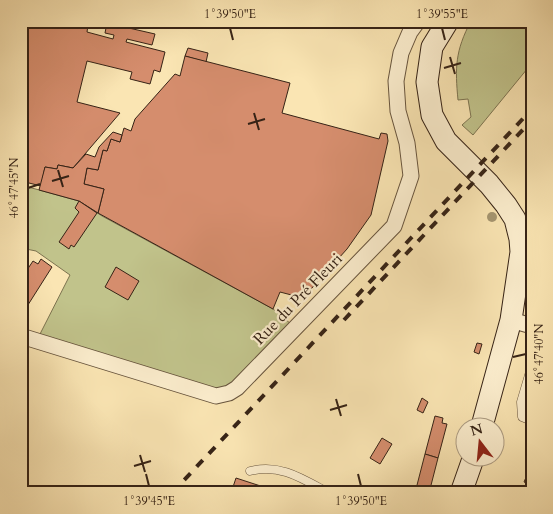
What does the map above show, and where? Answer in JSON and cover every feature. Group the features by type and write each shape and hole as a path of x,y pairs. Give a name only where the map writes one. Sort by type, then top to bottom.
{"main road":[{"path":"448,21 432,47 427,82 432,115 446,141 506,204 515,219 520,239 521,252 511,320 485,416"},
{"path":"461,493 471,466"},
{"path":"467,493 472,466"}],"street":[{"name":"Rue du Pré Fleuri","path":"21,336 216,396 229,393 237,388 394,226 411,176 407,143 398,111 396,81 401,54 410,32 418,21"},
{"path":"511,320 532,326"}],"lane":[{"path":"532,366 521,408 522,416 532,421"},
{"path":"250,471 270,468 292,473 329,493"}],"green space":[{"path":"471,21 532,21 532,63 473,135 462,125 471,117 468,99 458,100 457,78 459,51"},
{"path":"21,185 79,201 102,216 273,309 291,324 233,384 214,390 39,336 70,275 36,251 21,248"}],"building":[{"path":"21,21 45,21 60,25 61,21 67,23 68,21 74,21 88,25 87,32 113,39 114,35 105,33 107,23 155,34 152,45 127,39 126,42 165,52 160,72 154,70 150,84 130,79 132,72 87,61 77,102 120,113 73,168 58,165 57,169 45,167 41,186 21,181"},
{"path":"188,48 208,53 206,62 185,56"},
{"path":"185,56 290,83 282,113 379,139 381,133 387,134 388,141 371,215 347,249 303,298 280,292 273,309 98,213 104,189 84,184 87,168 98,170 103,150 107,151 111,139 120,142 124,128 131,131 135,119 175,74 180,76"},
{"path":"113,132 122,135 120,142 111,139 107,151 103,150 98,170 87,168 84,184 104,189 98,213 79,201 39,190 45,167 57,169 58,165 73,168 86,154 95,157 99,147"},
{"path":"79,201 97,213 74,247 71,245 69,249 59,242 79,212 75,208"},
{"path":"41,259 52,267 26,308 21,305 21,287 27,279 23,276 33,261 38,264"},
{"path":"116,267 139,281 128,300 105,287"},
{"path":"477,343 482,344 479,354 474,352"},
{"path":"532,391 532,411 527,410"},
{"path":"422,398 428,402 423,413 417,410"},
{"path":"435,416 443,418 442,423 447,424 438,458 425,454"},
{"path":"382,438 392,444 380,464 370,458"},
{"path":"425,454 438,458 429,493 413,493 414,488 416,489"},
{"path":"527,475 532,477 531,485 524,482"},
{"path":"236,478 282,493 231,493"}],"railway":[{"path":"172,493 532,109"},
{"path":"344,320 532,120"}]}
